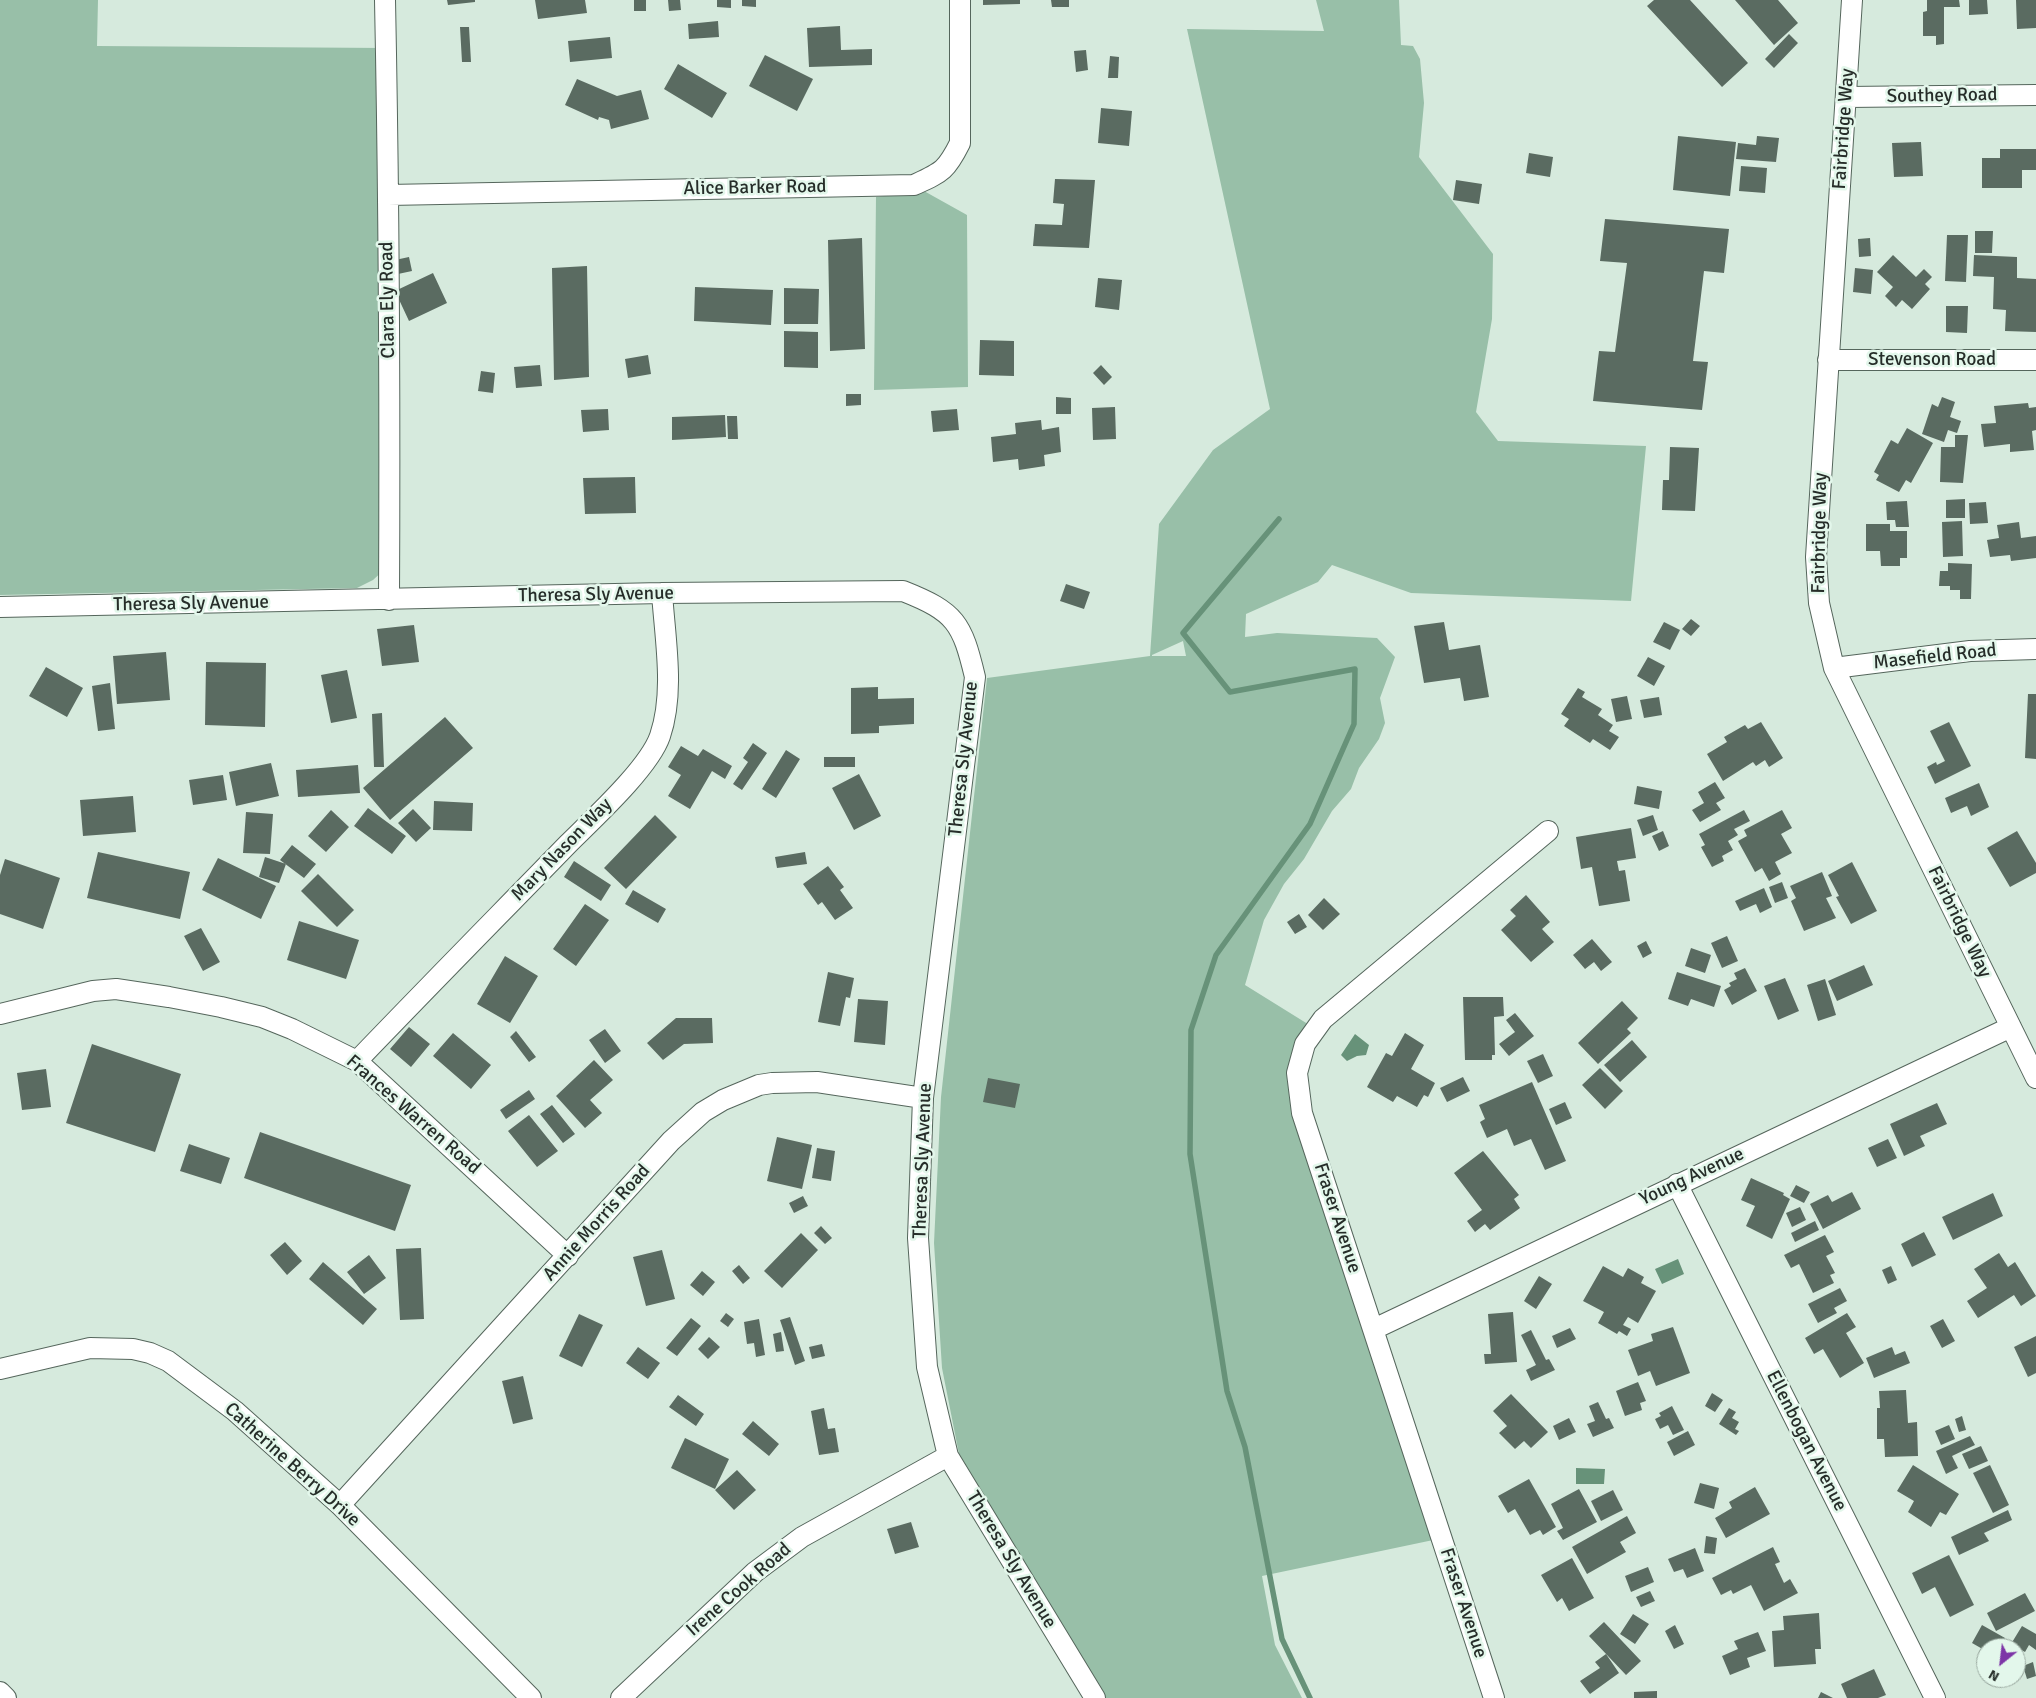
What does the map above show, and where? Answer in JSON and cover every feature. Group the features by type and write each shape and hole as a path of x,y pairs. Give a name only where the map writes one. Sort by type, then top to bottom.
{"street":[{"name":"Clara Ely Road","path":"385,0 390,429 389,600"},
{"name":"Alice Barker Road","path":"388,195 914,185 938,174 950,164 960,143 960,0"},
{"name":"Fairbridge Way","path":"1852,0 1816,557 1819,603 1834,668 2036,1078"},
{"name":"Southey Road","path":"1847,97 2036,95"},
{"name":"Stevenson Road","path":"1828,360 2036,360"},
{"name":"Theresa Sly Avenue","path":"0,607 662,593 904,591 944,611 959,627 968,646 976,677 924,1098 918,1238 927,1368 948,1456 1095,1698"},
{"name":"Mary Nason Way","path":"357,1060 599,813 648,758 660,738 666,718 669,696 662,593"},
{"name":"Masefield Road","path":"1834,668 1970,651 2036,648"},
{"name":"Fraser Avenue","path":"1494,1698 1302,1113 1297,1073 1305,1044 1323,1019 1548,831"},
{"name":"Frances Warren Road","path":"0,1014 94,991 116,989 169,996 262,1017 324,1043 357,1060 568,1256"},
{"name":"Young Avenue","path":"1374,1329 2010,1027"},
{"name":"Annie Morris Road","path":"340,1505 671,1141 703,1112 744,1090 772,1082 817,1082 924,1098"},
{"name":"Ellenbogan Avenue","path":"1678,1184 1935,1698"},
{"name":"Catherine Berry Drive","path":"0,1369 90,1348 127,1348 150,1353 168,1361 235,1411 340,1505 531,1698"},
{"name":"Irene Cook Road","path":"622,1698 755,1572 802,1537 948,1456"},
{"path":"0,1692 6,1698"}],"shaded area":[{"path":"0,0 98,0 97,46 385,48 385,569 373,580 357,588 0,595"},
{"path":"1316,0 1399,0 1401,45 1413,46 1420,59 1424,103 1419,157 1493,254 1492,319 1476,412 1498,441 1646,446 1631,601 1411,593 1332,565 1318,582 1246,614 1245,637 1277,633 1377,638 1395,657 1380,698 1385,723 1379,739 1359,768 1351,789 1332,811 1304,859 1284,884 1264,920 1245,985 1311,1026 1292,1073 1438,1539 1262,1576 1275,1645 1302,1698 1105,1698 959,1454 942,1368 934,1243 941,1097 987,678 1150,656 1159,524 1213,450 1270,409 1187,29 1324,31","holes":["1183,641 1186,656 1152,656 1152,655"]},
{"path":"924,191 967,215 968,387 874,390 876,197"},
{"path":"1355,1034 1369,1045 1366,1055 1357,1056 1347,1061 1341,1055"},
{"path":"1678,1259 1684,1274 1662,1284 1655,1269"},
{"path":"1576,1468 1605,1469 1604,1484 1576,1484"}],"building":[{"path":"447,0 475,0 475,2 448,5"},
{"path":"535,0 585,0 587,13 538,19"},
{"path":"634,0 646,0 646,11 634,11"},
{"path":"668,0 680,0 681,10 669,11"},
{"path":"717,0 731,0 731,8 717,7"},
{"path":"742,0 756,0 756,7 742,6"},
{"path":"983,0 1020,0 1020,4 983,5"},
{"path":"1051,0 1069,0 1069,7 1052,7"},
{"path":"1654,0 1690,0 1748,63 1722,87 1647,6"},
{"path":"1735,0 1778,0 1798,23 1774,45"},
{"path":"1927,0 1959,0 1960,7 1944,7 1944,44 1936,45 1936,36 1923,36 1923,12 1927,11"},
{"path":"1969,0 1987,0 1988,14 1969,15"},
{"path":"2016,0 2036,0 2036,28 2017,29"},
{"path":"718,21 719,37 689,39 688,24"},
{"path":"840,26 841,50 872,49 872,65 809,67 807,28"},
{"path":"460,27 469,27 471,62 462,62"},
{"path":"1789,34 1798,43 1774,68 1765,59"},
{"path":"610,37 612,58 570,62 568,41"},
{"path":"1086,50 1088,70 1076,72 1074,51"},
{"path":"765,55 813,79 797,111 749,86"},
{"path":"1110,56 1119,57 1118,78 1108,78"},
{"path":"678,64 727,93 712,118 664,89"},
{"path":"577,79 617,96 641,90 649,119 611,129 609,120 599,117 598,120 565,105"},
{"path":"1101,108 1132,111 1129,146 1098,143"},
{"path":"1678,136 1736,142 1730,196 1673,190"},
{"path":"1757,136 1779,138 1776,162 1736,159 1738,143 1756,145"},
{"path":"1921,142 1923,176 1894,177 1892,143"},
{"path":"2000,149 2036,149 2036,170 2022,170 2022,188 1982,188 1982,158 2000,158"},
{"path":"1529,153 1553,157 1550,177 1526,173"},
{"path":"1741,166 1767,168 1765,193 1739,191"},
{"path":"1055,179 1095,180 1089,248 1033,246 1035,224 1062,225 1064,204 1053,203"},
{"path":"1456,180 1482,184 1479,204 1453,200"},
{"path":"1605,219 1729,229 1724,273 1704,271 1693,361 1708,362 1702,410 1593,401 1599,351 1615,352 1627,263 1600,261"},
{"path":"1975,231 1993,231 1992,253 1975,253"},
{"path":"1947,235 1968,235 1966,282 1945,281"},
{"path":"862,238 865,349 830,351 828,240"},
{"path":"1870,238 1871,256 1859,257 1858,239"},
{"path":"1893,255 1916,277 1924,269 1932,277 1925,284 1930,289 1912,309 1902,300 1896,307 1885,296 1893,287 1877,272"},
{"path":"1974,255 2017,257 2017,278 2036,279 2036,332 2005,331 2006,310 1993,309 1994,277 1973,276"},
{"path":"409,257 412,271 398,274 395,260"},
{"path":"587,266 589,377 554,380 552,268"},
{"path":"1855,268 1873,270 1871,294 1853,292"},
{"path":"433,273 447,303 409,321 395,291"},
{"path":"1098,278 1122,280 1119,310 1095,307"},
{"path":"695,287 773,290 771,325 694,321"},
{"path":"784,288 819,289 818,324 784,324"},
{"path":"1946,306 1968,306 1967,333 1946,332"},
{"path":"784,331 818,332 818,368 784,367"},
{"path":"980,340 1014,341 1014,376 979,375"},
{"path":"648,355 651,374 628,378 625,359"},
{"path":"540,365 542,386 516,388 514,367"},
{"path":"1101,365 1112,377 1104,385 1093,373"},
{"path":"481,371 495,373 493,393 478,391"},
{"path":"846,394 861,394 861,405 846,406"},
{"path":"1056,397 1071,398 1071,414 1056,414"},
{"path":"1942,397 1955,402 1950,417 1961,421 1957,433 1948,430 1944,442 1922,434 1932,404 1938,407"},
{"path":"2028,403 2029,408 2036,407 2036,430 2032,431 2034,450 2010,452 2010,444 1984,447 1981,424 1996,423 1994,406"},
{"path":"1115,407 1116,439 1093,440 1092,408"},
{"path":"608,409 609,430 583,432 581,410"},
{"path":"957,409 959,430 933,432 931,411"},
{"path":"725,415 726,437 672,440 672,417"},
{"path":"727,416 737,416 738,439 728,439"},
{"path":"1041,420 1042,430 1059,427 1061,452 1044,455 1045,466 1019,470 1018,459 993,462 991,437 1016,434 1015,423"},
{"path":"1907,428 1933,443 1911,483 1906,480 1899,492 1876,480 1879,475 1874,472 1891,440 1898,444"},
{"path":"1955,435 1968,435 1963,483 1940,482 1941,447 1955,447"},
{"path":"1670,447 1699,448 1695,511 1662,510 1663,480 1669,480"},
{"path":"635,477 636,513 585,514 583,478"},
{"path":"1965,499 1965,518 1946,518 1946,500"},
{"path":"1907,501 1909,527 1896,527 1895,520 1887,520 1886,502"},
{"path":"1986,502 1988,523 1970,524 1969,503"},
{"path":"1962,521 1963,556 1943,557 1942,522"},
{"path":"2019,522 2021,538 2036,536 2036,558 2011,561 2010,555 1990,557 1987,540 1999,538 1997,525"},
{"path":"1866,524 1890,524 1890,531 1907,531 1907,558 1900,558 1900,566 1881,566 1880,551 1866,551"},
{"path":"1948,563 1972,564 1971,599 1960,599 1960,590 1950,590 1950,586 1939,586 1940,571 1948,571"},
{"path":"1066,584 1090,592 1084,609 1060,601"},
{"path":"1691,619 1700,626 1691,636 1682,629"},
{"path":"1444,622 1449,650 1480,645 1489,697 1464,701 1460,678 1424,683 1414,626"},
{"path":"1664,622 1680,630 1670,650 1653,642"},
{"path":"414,625 419,662 382,666 377,629"},
{"path":"166,652 170,700 117,704 113,656"},
{"path":"1648,657 1665,666 1654,686 1637,676"},
{"path":"206,662 266,663 265,727 205,725"},
{"path":"46,667 83,688 67,717 29,696"},
{"path":"347,670 357,718 331,723 321,675"},
{"path":"110,683 115,729 98,731 92,686"},
{"path":"878,687 878,699 914,698 914,724 879,726 879,733 851,734 851,688"},
{"path":"1578,688 1585,692 1582,697 1602,709 1598,715 1613,725 1609,731 1619,737 1610,750 1593,739 1590,743 1564,726 1569,719 1561,714"},
{"path":"2028,694 2036,694 2036,759 2025,758"},
{"path":"1627,696 1632,719 1616,722 1611,699"},
{"path":"1659,697 1662,715 1644,718 1640,700"},
{"path":"382,713 384,767 374,767 372,714"},
{"path":"445,717 473,748 390,820 363,788"},
{"path":"1761,722 1783,758 1769,767 1765,760 1756,766 1753,762 1723,781 1707,754 1727,742 1724,737 1745,725 1748,729"},
{"path":"1949,722 1971,766 1935,784 1927,767 1936,762 1937,765 1945,761 1930,731"},
{"path":"753,743 767,753 742,790 733,784 748,762 743,758"},
{"path":"681,746 698,756 703,749 732,766 725,779 712,771 690,809 668,796 681,775 668,767"},
{"path":"786,750 800,759 776,798 762,789"},
{"path":"824,757 855,757 855,767 824,767"},
{"path":"271,763 279,796 236,806 229,772"},
{"path":"358,765 360,793 298,797 296,770"},
{"path":"859,774 881,816 854,830 832,788"},
{"path":"223,775 227,800 193,805 189,780"},
{"path":"1715,782 1725,798 1716,803 1721,810 1700,822 1692,810 1704,803 1698,792"},
{"path":"1979,783 1989,807 1971,816 1967,806 1951,813 1945,798"},
{"path":"1637,786 1662,791 1659,809 1634,804"},
{"path":"133,796 136,832 83,836 80,800"},
{"path":"434,801 473,803 472,831 433,830"},
{"path":"368,808 406,836 392,854 354,826"},
{"path":"413,809 431,828 416,842 398,823"},
{"path":"331,810 349,827 326,852 308,836"},
{"path":"1744,810 1750,821 1734,829 1738,835 1728,841 1733,850 1722,856 1724,861 1712,867 1701,847 1705,845 1699,834"},
{"path":"1782,810 1792,828 1781,834 1792,853 1775,862 1781,874 1769,881 1762,868 1755,872 1738,841 1747,836 1744,830"},
{"path":"246,812 273,814 270,854 243,853"},
{"path":"655,815 677,837 626,889 604,868"},
{"path":"1653,815 1658,830 1643,836 1637,820"},
{"path":"1631,828 1636,858 1617,861 1619,871 1625,870 1630,901 1599,906 1592,867 1581,869 1576,837"},
{"path":"1663,831 1669,846 1659,851 1652,836"},
{"path":"2017,831 2036,863 2036,873 2010,887 1987,848"},
{"path":"292,845 316,864 304,878 280,860"},
{"path":"98,852 190,872 180,919 87,898"},
{"path":"805,852 807,864 777,868 775,857"},
{"path":"265,857 286,864 279,883 259,877"},
{"path":"218,858 276,886 261,919 202,890"},
{"path":"5,859 60,878 43,929 0,914 0,875"},
{"path":"574,861 611,885 601,901 564,877"},
{"path":"1852,862 1877,911 1851,924 1836,897 1839,896 1828,875"},
{"path":"828,866 844,887 840,890 853,908 835,920 822,902 818,905 803,884"},
{"path":"1822,872 1832,896 1826,898 1836,918 1804,931 1791,901 1796,898 1790,886"},
{"path":"318,874 354,910 337,927 301,891"},
{"path":"1782,882 1788,898 1775,903 1769,887"},
{"path":"1764,888 1772,907 1760,913 1756,904 1740,911 1735,901"},
{"path":"633,890 666,909 658,923 625,904"},
{"path":"1526,895 1550,922 1542,929 1554,942 1531,962 1501,930 1516,916 1510,910"},
{"path":"1324,898 1340,914 1323,930 1308,915"},
{"path":"585,904 609,920 576,966 553,949"},
{"path":"1299,914 1307,927 1295,934 1287,922"},
{"path":"299,921 359,940 346,979 287,960"},
{"path":"201,928 220,962 203,971 184,936"},
{"path":"1727,936 1738,961 1722,968 1711,943"},
{"path":"1592,939 1612,962 1601,971 1594,962 1585,969 1573,955"},
{"path":"1646,941 1652,953 1643,958 1637,946"},
{"path":"1691,948 1711,955 1705,973 1685,966"},
{"path":"505,956 538,976 510,1023 477,1004"},
{"path":"1864,965 1873,985 1837,1001 1828,981"},
{"path":"1745,968 1757,991 1732,1005 1724,990 1731,986 1729,983 1737,979 1734,973"},
{"path":"828,972 854,978 850,998 846,997 840,1026 818,1022"},
{"path":"1677,972 1721,986 1714,1007 1691,999 1688,1006 1668,999"},
{"path":"1785,978 1799,1011 1778,1020 1764,986"},
{"path":"1825,979 1836,1015 1818,1021 1807,985"},
{"path":"1463,997 1503,997 1504,1016 1494,1017 1495,1055 1492,1055 1492,1060 1465,1060"},
{"path":"858,999 888,1001 885,1045 854,1042"},
{"path":"1622,1001 1638,1018 1627,1029 1631,1033 1598,1064 1578,1043"},
{"path":"1515,1013 1534,1036 1509,1056 1499,1044 1515,1032 1506,1020"},
{"path":"676,1018 712,1018 713,1043 684,1044 663,1060 647,1043"},
{"path":"409,1027 430,1044 411,1067 390,1049"},
{"path":"605,1029 621,1051 605,1063 589,1040"},
{"path":"516,1031 536,1057 529,1062 510,1037"},
{"path":"453,1033 491,1065 471,1089 433,1056"},
{"path":"1405,1033 1424,1045 1411,1069 1435,1083 1428,1097 1424,1095 1417,1107 1397,1096 1393,1102 1367,1087 1386,1053 1392,1056"},
{"path":"1632,1040 1647,1057 1620,1082 1604,1065"},
{"path":"92,1044 181,1074 155,1152 66,1123"},
{"path":"1543,1054 1553,1076 1538,1083 1527,1061"},
{"path":"594,1060 613,1080 590,1100 602,1113 585,1128 556,1096"},
{"path":"1600,1068 1623,1091 1605,1109 1582,1085"},
{"path":"46,1069 51,1107 22,1110 17,1073"},
{"path":"1463,1077 1470,1091 1447,1102 1440,1088"},
{"path":"988,1078 1020,1084 1015,1108 983,1102"},
{"path":"1532,1082 1566,1161 1545,1170 1531,1139 1514,1146 1507,1129 1487,1138 1480,1122 1485,1119 1479,1105"},
{"path":"529,1090 535,1099 506,1119 500,1110"},
{"path":"1565,1102 1572,1118 1556,1125 1549,1109"},
{"path":"1937,1103 1947,1124 1920,1136 1925,1146 1904,1156 1890,1124"},
{"path":"552,1105 575,1134 563,1143 540,1114"},
{"path":"529,1115 558,1151 537,1167 508,1131"},
{"path":"260,1132 411,1185 395,1231 244,1178"},
{"path":"777,1137 812,1145 802,1189 767,1181"},
{"path":"1888,1139 1897,1158 1877,1167 1868,1148"},
{"path":"189,1144 230,1158 221,1184 180,1171"},
{"path":"817,1148 835,1151 831,1181 812,1178"},
{"path":"1483,1151 1519,1195 1514,1199 1520,1208 1490,1230 1485,1224 1475,1232 1467,1221 1482,1210 1454,1173"},
{"path":"1751,1178 1784,1193 1783,1195 1790,1199 1772,1239 1746,1226 1755,1206 1741,1200"},
{"path":"1796,1185 1810,1192 1804,1203 1790,1196"},
{"path":"1852,1192 1861,1209 1823,1229 1810,1204 1828,1195 1832,1202"},
{"path":"1993,1193 2003,1216 1953,1240 1942,1217"},
{"path":"803,1196 808,1206 794,1213 789,1203"},
{"path":"1800,1207 1806,1220 1792,1227 1786,1213"},
{"path":"1815,1221 1819,1230 1795,1242 1791,1233"},
{"path":"821,1226 832,1238 825,1244 814,1233"},
{"path":"1924,1232 1936,1255 1912,1267 1901,1244"},
{"path":"801,1233 818,1250 782,1288 764,1271"},
{"path":"1825,1235 1834,1252 1826,1256 1835,1273 1830,1275 1834,1283 1813,1293 1799,1264 1791,1268 1784,1255"},
{"path":"285,1242 302,1261 287,1275 270,1255"},
{"path":"421,1248 424,1319 400,1320 396,1249"},
{"path":"662,1250 675,1299 646,1306 633,1257"},
{"path":"1999,1253 2008,1267 2015,1262 2036,1296 2021,1306 2014,1295 1978,1318 1967,1301 1987,1288 1974,1269"},
{"path":"369,1255 386,1278 364,1294 347,1272"},
{"path":"323,1262 377,1309 363,1325 309,1279"},
{"path":"739,1265 750,1278 743,1284 732,1271"},
{"path":"1603,1266 1623,1277 1628,1268 1644,1277 1641,1283 1656,1291 1638,1323 1628,1317 1623,1325 1631,1329 1627,1336 1619,1331 1617,1334 1598,1323 1604,1312 1583,1301"},
{"path":"1891,1266 1897,1280 1888,1284 1882,1270"},
{"path":"702,1271 715,1282 703,1296 690,1285"},
{"path":"1539,1276 1552,1284 1536,1309 1524,1301"},
{"path":"1840,1288 1847,1301 1834,1308 1837,1313 1818,1323 1808,1304"},
{"path":"1513,1312 1517,1362 1485,1364 1484,1354 1491,1354 1488,1314"},
{"path":"726,1313 734,1319 728,1327 720,1321"},
{"path":"1847,1313 1856,1327 1846,1333 1864,1363 1840,1378 1823,1349 1814,1354 1805,1338"},
{"path":"579,1314 603,1325 582,1367 559,1356"},
{"path":"790,1317 805,1361 795,1365 780,1320"},
{"path":"691,1318 701,1326 677,1356 666,1348"},
{"path":"759,1319 765,1355 756,1357 754,1343 747,1344 744,1322"},
{"path":"1943,1319 1955,1341 1942,1348 1930,1326"},
{"path":"1673,1327 1690,1373 1656,1386 1650,1371 1638,1376 1628,1350 1653,1341 1651,1334"},
{"path":"1570,1328 1576,1339 1557,1348 1552,1336"},
{"path":"1531,1330 1546,1360 1549,1359 1555,1370 1531,1381 1526,1370 1536,1365 1521,1335"},
{"path":"781,1332 784,1351 776,1352 773,1334"},
{"path":"2036,1336 2036,1373 2028,1377 2014,1347"},
{"path":"709,1337 720,1347 708,1359 698,1349"},
{"path":"822,1344 825,1356 812,1359 809,1347"},
{"path":"638,1347 660,1363 648,1379 626,1363"},
{"path":"1892,1347 1895,1355 1905,1351 1910,1363 1874,1378 1866,1358"},
{"path":"523,1376 533,1419 513,1424 502,1381"},
{"path":"1638,1382 1646,1401 1640,1403 1642,1410 1625,1416 1616,1391"},
{"path":"1906,1390 1908,1423 1917,1422 1918,1456 1885,1457 1884,1439 1877,1439 1877,1408 1880,1408 1879,1391"},
{"path":"1712,1393 1723,1400 1715,1412 1705,1406"},
{"path":"1511,1394 1548,1432 1531,1448 1524,1441 1515,1449 1499,1433 1507,1426 1493,1411"},
{"path":"678,1395 704,1414 696,1426 669,1407"},
{"path":"1598,1402 1606,1419 1609,1418 1614,1428 1593,1437 1587,1424 1595,1421 1589,1406"},
{"path":"1672,1406 1684,1430 1673,1435 1668,1425 1660,1429 1655,1419 1661,1416 1659,1413"},
{"path":"824,1408 828,1429 835,1428 839,1452 819,1455 811,1411"},
{"path":"1729,1408 1736,1412 1732,1418 1739,1422 1735,1429 1739,1431 1736,1435 1719,1424"},
{"path":"1962,1416 1966,1430 1959,1432 1955,1419"},
{"path":"1569,1418 1576,1432 1559,1440 1553,1426"},
{"path":"753,1421 779,1444 769,1456 742,1434"},
{"path":"1949,1425 1955,1439 1941,1445 1935,1431"},
{"path":"1688,1431 1695,1445 1674,1456 1667,1442"},
{"path":"1970,1436 1975,1445 1952,1456 1958,1468 1946,1474 1936,1451"},
{"path":"685,1438 729,1459 715,1489 671,1468"},
{"path":"1981,1446 1988,1461 1969,1469 1962,1454"},
{"path":"1913,1465 1959,1494 1946,1515 1940,1512 1931,1527 1908,1512 1914,1501 1897,1491"},
{"path":"1990,1465 2009,1505 1993,1513 1973,1473"},
{"path":"737,1470 756,1490 734,1510 715,1490"},
{"path":"1529,1479 1556,1527 1543,1535 1540,1530 1530,1535 1515,1509 1508,1513 1498,1496"},
{"path":"1700,1483 1719,1488 1714,1509 1694,1503"},
{"path":"1755,1487 1770,1514 1726,1538 1715,1518 1732,1508 1729,1502"},
{"path":"1579,1489 1597,1522 1563,1540 1557,1531 1563,1528 1551,1504"},
{"path":"1613,1490 1623,1510 1601,1521 1591,1501"},
{"path":"2008,1510 2012,1520 1984,1533 1989,1541 1959,1555 1951,1537"},
{"path":"1627,1516 1636,1533 1620,1542 1626,1552 1587,1574 1572,1547"},
{"path":"911,1522 919,1547 895,1554 887,1529"},
{"path":"1706,1536 1717,1538 1715,1554 1704,1553"},
{"path":"1773,1547 1780,1562 1775,1564 1784,1583 1790,1579 1798,1593 1764,1611 1751,1585 1733,1594 1731,1590 1721,1595 1712,1578"},
{"path":"1695,1548 1704,1571 1687,1578 1683,1569 1674,1572 1668,1559"},
{"path":"1949,1555 1974,1605 1950,1617 1935,1587 1922,1594 1912,1573"},
{"path":"1572,1558 1594,1598 1569,1611 1562,1598 1557,1602 1541,1575"},
{"path":"1648,1567 1654,1582 1631,1592 1625,1576"},
{"path":"1650,1591 1655,1601 1641,1607 1636,1597"},
{"path":"2025,1593 2035,1611 1996,1631 1987,1613"},
{"path":"1819,1613 1821,1649 1815,1649 1816,1664 1774,1667 1772,1631 1784,1630 1783,1616"},
{"path":"1633,1614 1649,1624 1635,1644 1620,1634"},
{"path":"1604,1622 1641,1661 1626,1675 1589,1636"},
{"path":"1675,1625 1684,1644 1674,1649 1665,1631"},
{"path":"1982,1625 2005,1638 1976,1638 1976,1645 1972,1643"},
{"path":"2022,1626 2036,1634 2036,1650 2029,1645 2026,1650 2026,1638 2015,1638"},
{"path":"1758,1632 1766,1651 1747,1658 1750,1667 1730,1675 1722,1656 1738,1649 1734,1641"},
{"path":"1606,1654 1619,1673 1590,1694 1580,1681 1600,1668 1595,1662"},
{"path":"2033,1662 2036,1676 2027,1679 2026,1665"},
{"path":"1874,1669 1886,1695 1878,1698 1847,1698 1841,1684"},
{"path":"1657,1691 1657,1698 1634,1698 1634,1692"},
{"path":"1821,1692 1833,1698 1818,1698"}],"waterway":[{"path":"1279,519 1183,633 1230,692 1355,669 1354,724 1310,824 1216,955 1191,1030 1190,1154 1227,1391 1245,1447 1282,1639 1310,1698"}]}
